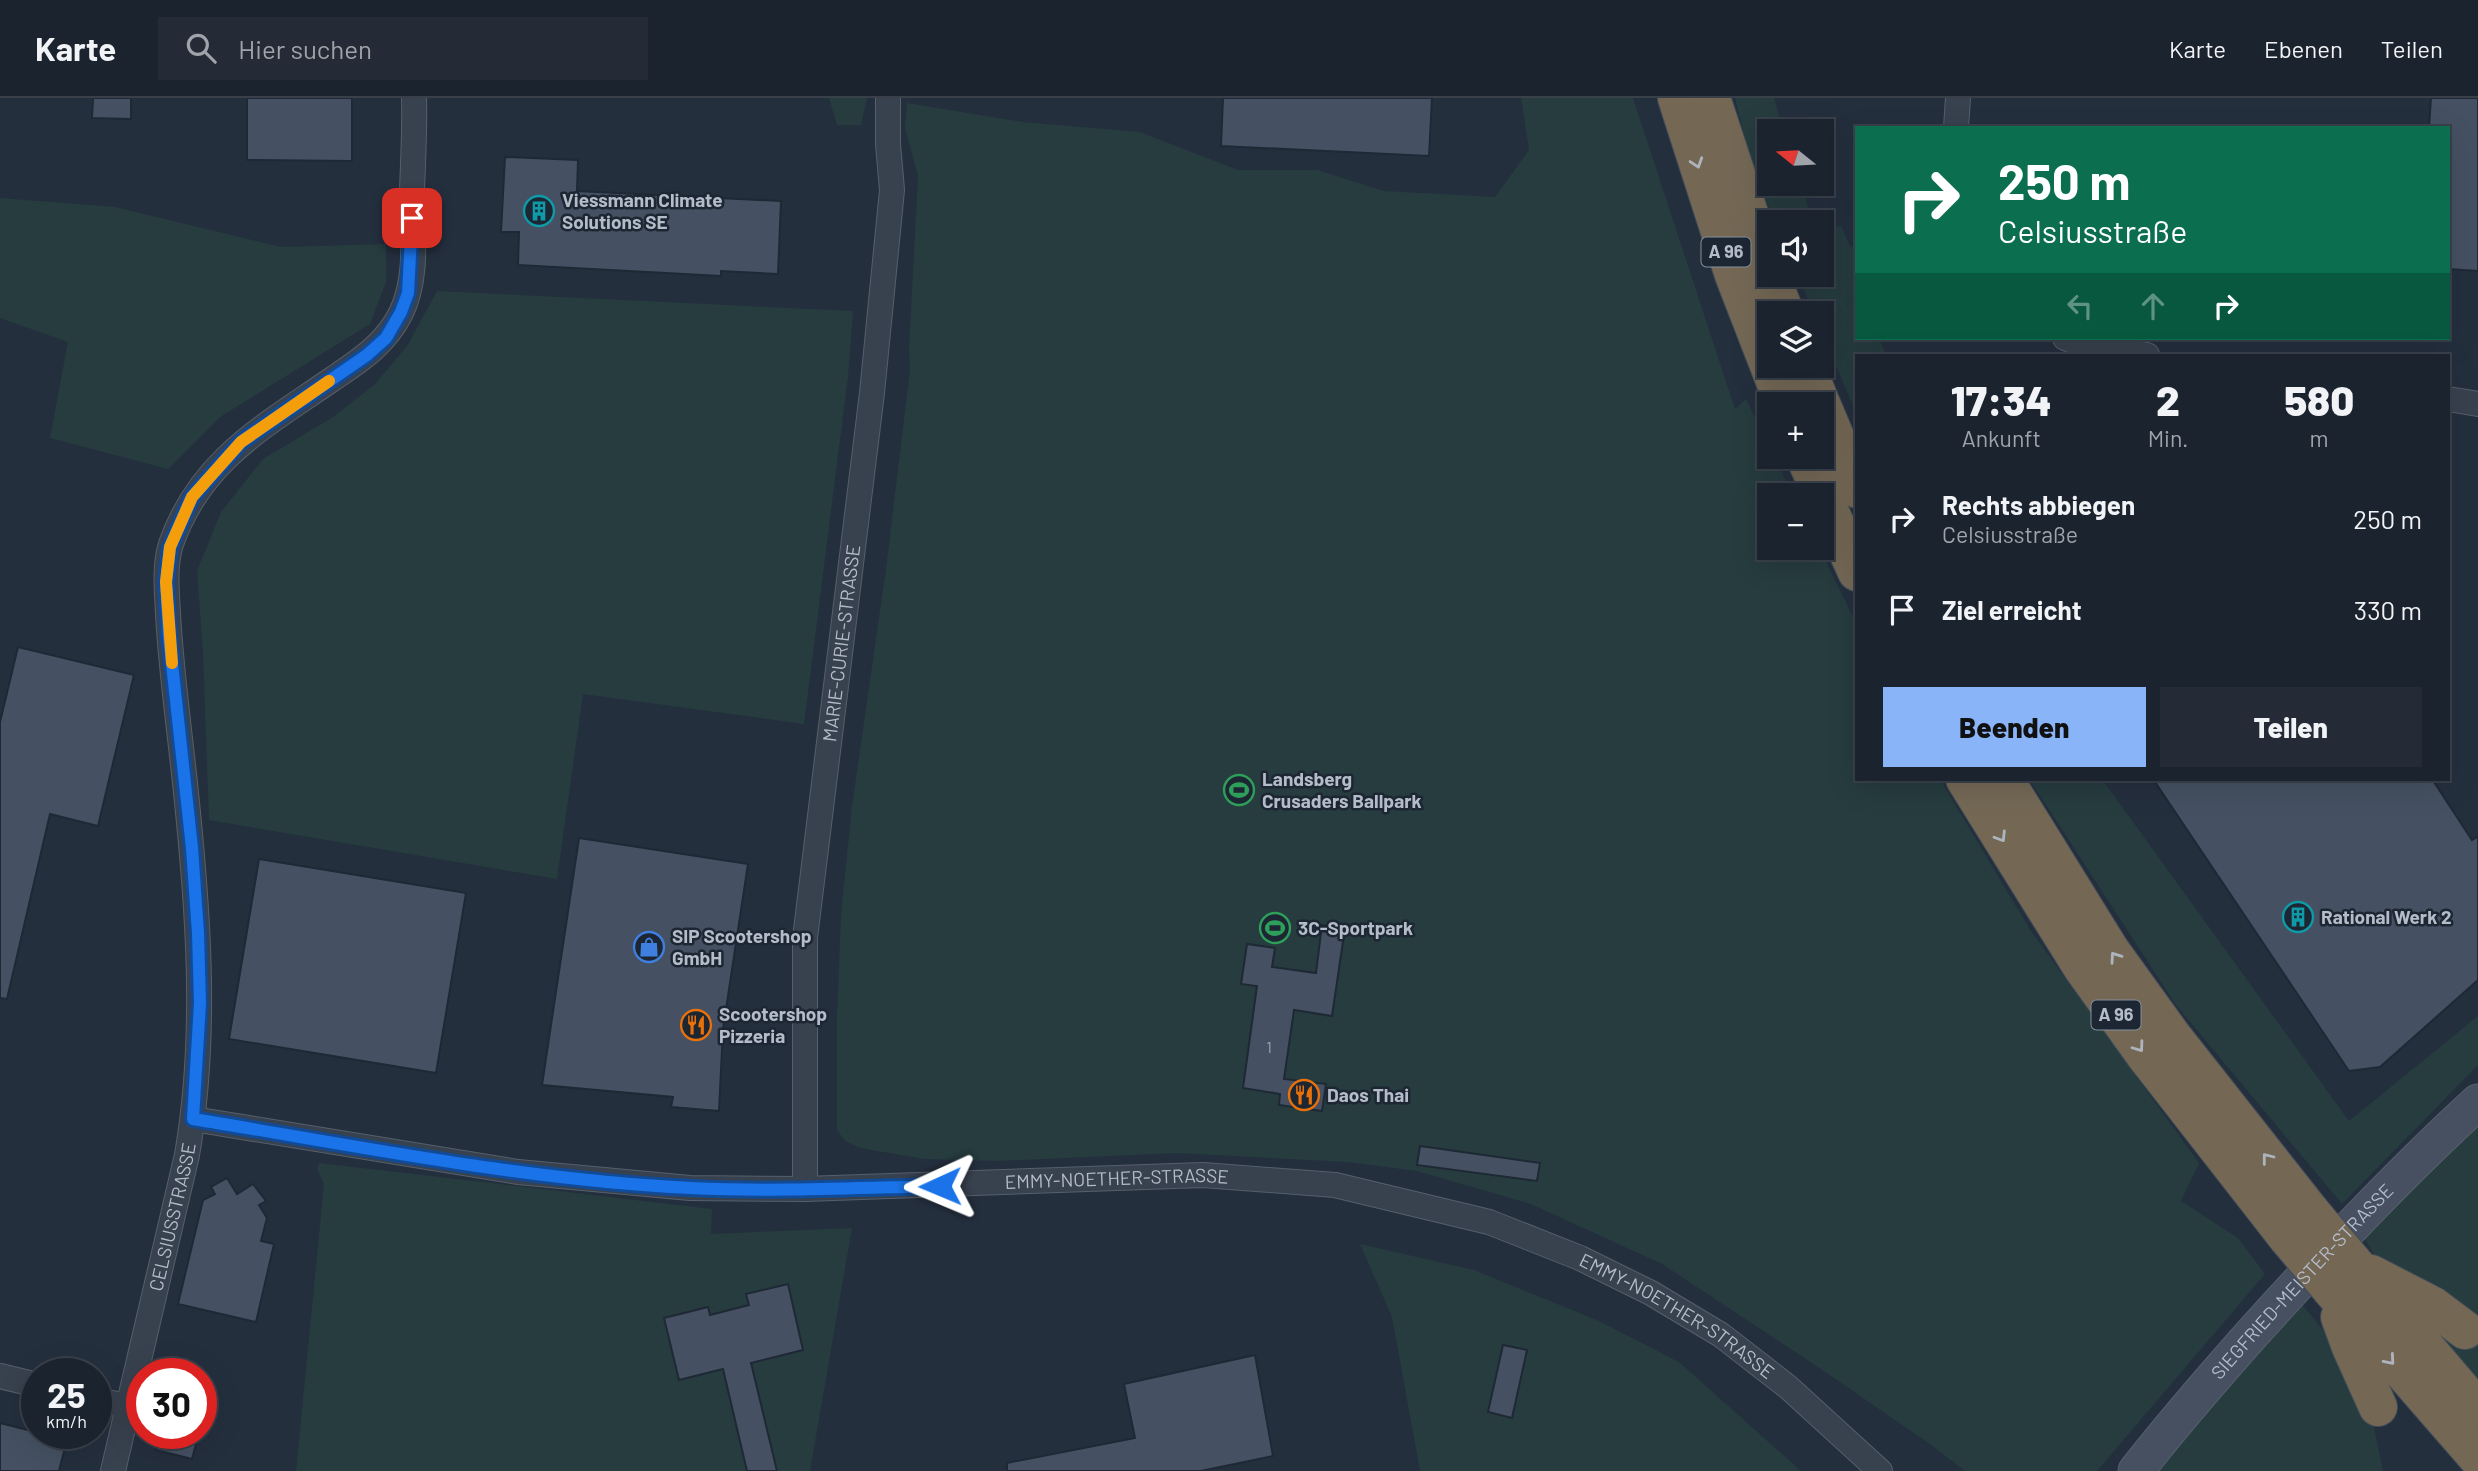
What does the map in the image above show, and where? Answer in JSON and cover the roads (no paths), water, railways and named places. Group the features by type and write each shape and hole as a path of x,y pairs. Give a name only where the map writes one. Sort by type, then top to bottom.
{"highway":[{"name":"A 96","path":"1677,98 1734,275 1779,392"},
{"name":"A 96","path":"1711,98 1757,235"},
{"path":"1834,435 1855,484"},
{"path":"1810,469 1855,568"},
{"name":"A 96","path":"1966,781 2082,967 2153,1065 2299,1224 2344,1278 2478,1458"},
{"name":"A 96","path":"2005,781 2110,950 2172,1036 2299,1224"},
{"name":"A 96","path":"2344,1278 2478,1409"},
{"path":"2378,1407 2351,1347 2344,1278 2432,1306 2466,1330"}],"street":[{"name":"CELSIUSSTRASSE","path":"139,1358 184,1169 193,1119 200,1003 192,848 169,636 166,582 170,547 192,497 241,442 377,348 401,312 410,281 414,98"},
{"name":"MARIE-CURIE-STRASSE","path":"805,1189 805,937 872,393 892,190 888,98"},
{"path":"1956,126 1958,98"},
{"path":"2069,340 2141,354"},
{"path":"2450,399 2478,404"},
{"name":"SIEGFRIED-MEISTER-STRASSE","path":"2136,1471 2212,1379 2287,1295 2360,1218 2478,1102"},
{"name":"EMMY-NOETHER-STRASSE","path":"193,1119 518,1171 690,1188 805,1189 1203,1175 1335,1185 1489,1222 1580,1258 1651,1293 1721,1335 1788,1387 1880,1471"},
{"path":"0,1376 21,1381"},
{"name":"CELSIUSSTRASSE","path":"113,1471 126,1415"}],"place":[{"name":"Viessmann Climate Solutions SE","path":"539,211"},
{"name":"Landsberg Crusaders Ballpark","path":"1239,790"},
{"name":"Rational Werk 2","path":"2298,917"},
{"name":"3C-Sportpark","path":"1275,928"},
{"name":"SIP Scootershop GmbH","path":"649,947"},
{"name":"Scootershop Pizzeria","path":"696,1025"},
{"name":"Daos Thai","path":"1304,1095"}]}
